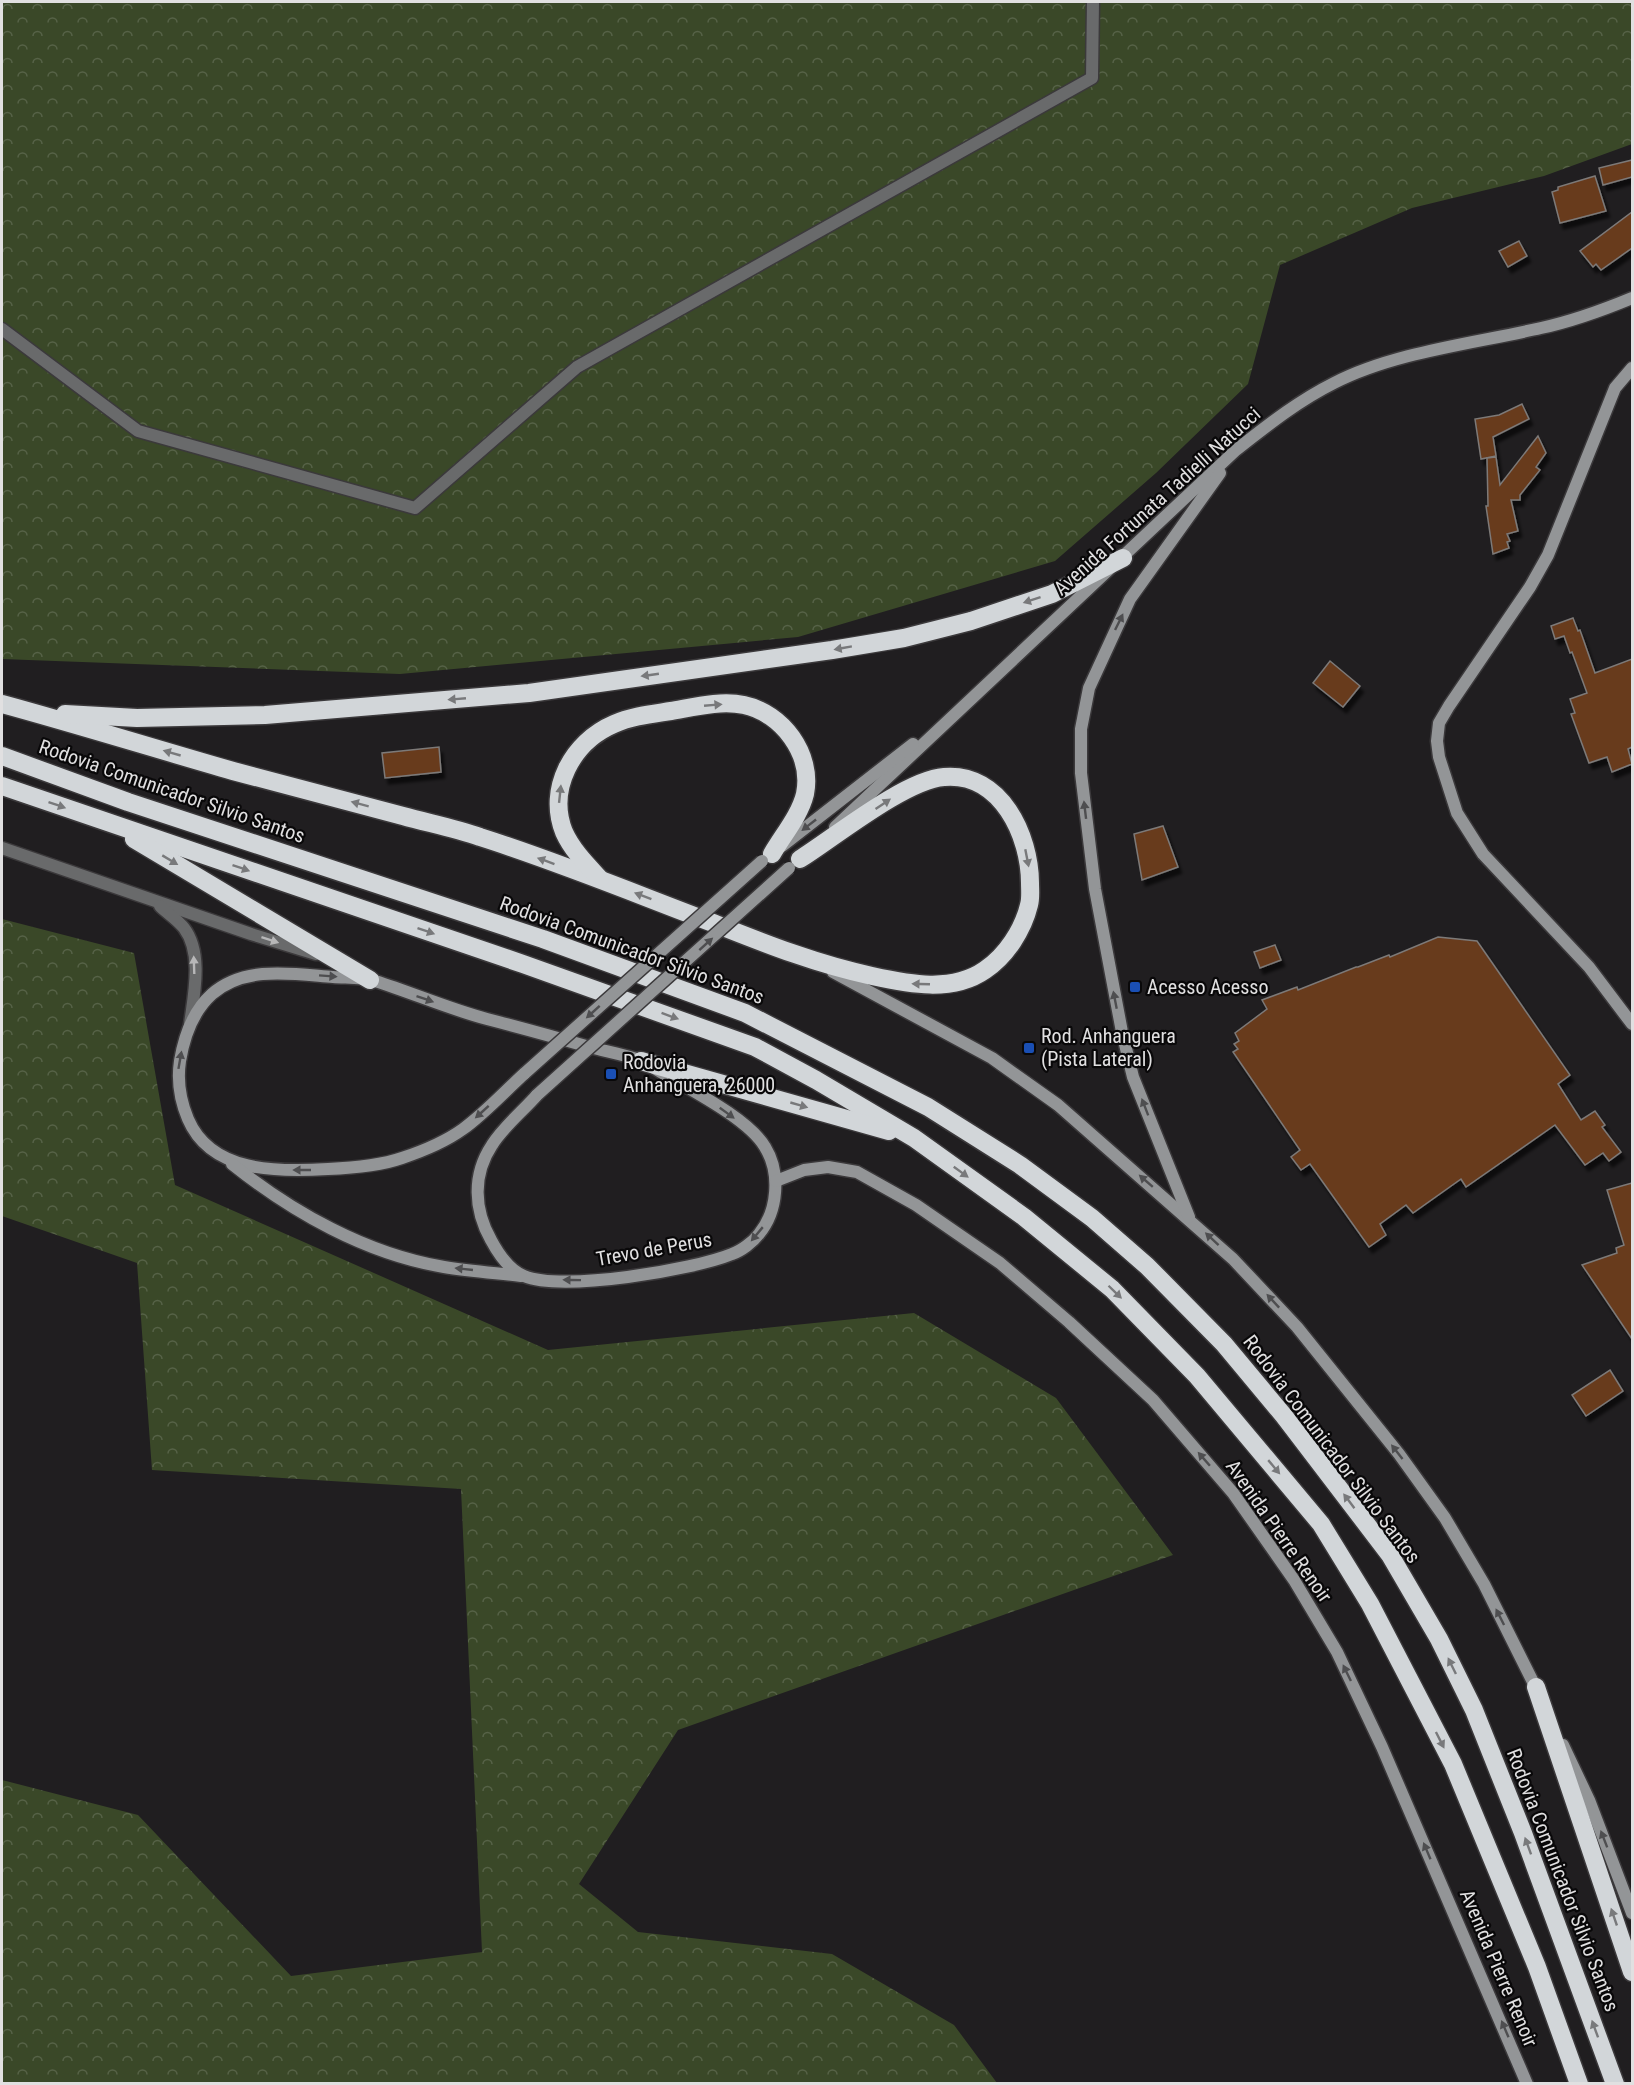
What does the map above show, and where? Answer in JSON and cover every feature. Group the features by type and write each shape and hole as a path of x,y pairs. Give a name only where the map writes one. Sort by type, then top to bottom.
{"highway":[{"path":"34,713 147,718 265,715 529,693 832,650 904,638 971,621 1052,594 1123,558"},
{"path":"2,704 232,770 478,836 601,880 815,963 914,984 944,985 963,981 983,972 1004,955 1016,936 1030,904 1030,873 1023,838 1012,813 989,790 973,781 947,776 926,780 892,798 794,864"},
{"path":"601,880 575,851 565,834 559,817 558,797 562,777 573,756 591,737 629,718 708,705 743,704 759,710 783,726 794,740 802,756 805,793 800,809 767,858"},
{"name":"Rodovia Comunicador Silvio Santos","path":"2,756 128,802 543,939 745,1013 927,1107 1020,1165 1092,1218 1147,1266 1224,1344 1284,1416 1390,1556 1439,1639 1474,1710 1523,1833 1615,2084"},
{"path":"2,786 523,964 755,1047 914,1138 1024,1217 1112,1289 1197,1376 1321,1524 1370,1604 1452,1764 1537,1967 1579,2084"},
{"path":"102,820 370,980"},
{"path":"641,1061 914,1138"},
{"path":"1536,1687 1632,1972"}],"main road":[{"name":"Avenida Fortunata Tadielli Natucci","path":"522,1276 500,1258 482,1225 476,1195 480,1170 492,1144 537,1095 794,864 1236,450 1289,409 1335,382 1380,365 1459,345 1544,328 1597,312 1632,298"},
{"path":"1632,368 1616,388 1548,555 1530,587 1449,706 1439,723 1437,741 1438,757 1456,813 1483,854 1589,967 1632,1024"},
{"path":"1190,1220 1133,1077 1122,1032 1095,889 1081,773 1081,729 1089,688 1130,599 1236,450"},
{"name":"Avenida Fortunata Tadielli Natucci","path":"227,1160 255,1168 302,1171 353,1168 398,1160 432,1147 463,1129 767,858 971,699"},
{"path":"815,963 999,1063 1058,1105 1233,1259 1297,1328 1399,1454 1445,1518 1484,1584 1589,1800 1632,1913"},
{"path":"227,1160 211,1149 192,1128 182,1105 178,1077 181,1053 190,1024 200,1007 214,992 236,980 273,972 370,980"},
{"name":"Trevo de Perus","path":"227,1160 262,1188 304,1214 364,1243 442,1267 541,1280 601,1281 711,1261 737,1252 758,1235 772,1210 776,1181 772,1160 763,1143 746,1127 708,1101 641,1061 470,1014 370,980"},
{"name":"Avenida Pierre Renoir","path":"776,1181 804,1170 828,1167 857,1172 916,1204 1000,1263 1069,1322 1153,1400 1233,1493 1294,1580 1337,1652 1382,1747 1527,2084"}],"street":[{"path":"2,329 138,431 415,508 577,367 1092,78 1093,2"},
{"path":"2,849 251,934 338,960"},
{"path":"154,901 183,927 191,941 195,987 190,1024"}],"green space":[{"path":"2,2 1632,2 1632,144 1544,176 1412,208 1280,265 1248,384 1156,473 1055,561 798,637 400,674 2,659"},
{"path":"2,919 134,953 175,1185 548,1350 914,1313 1056,1398 1173,1555 678,1730 579,1884 638,1932 832,1954 954,2025 997,2083 2,2083 2,1780 138,1815 291,1976 482,1952 461,1489 152,1470 137,1263 2,1216"}],"building":[{"path":"1632,160 1632,177 1603,185 1599,168"},
{"path":"1595,176 1606,211 1560,223 1552,192 1558,190 1558,187"},
{"path":"1632,212 1632,248 1601,270 1596,264 1593,267 1580,251"},
{"path":"1519,241 1527,256 1508,267 1499,251"},
{"path":"1522,404 1529,419 1493,437 1496,456 1481,459 1475,419 1499,415"},
{"path":"1538,436 1546,453 1536,467 1540,470 1520,495 1520,500 1511,500 1518,531 1507,534 1510,541 1507,542 1509,548 1493,554 1486,506 1488,506 1487,458 1496,457 1500,485"},
{"path":"1573,618 1578,631 1580,630 1595,673 1632,659 1632,747 1628,749 1632,764 1612,772 1607,757 1589,763 1571,714 1575,713 1570,699 1587,693 1564,636 1555,639 1551,626"},
{"path":"1330,661 1360,686 1343,707 1313,683"},
{"path":"439,747 441,772 385,778 382,753"},
{"path":"1163,826 1178,867 1142,880 1134,834"},
{"path":"1438,937 1477,941 1570,1075 1558,1084 1581,1120 1595,1111 1605,1125 1602,1127 1621,1152 1609,1161 1603,1153 1585,1165 1555,1125 1466,1187 1461,1179 1413,1213 1406,1205 1380,1224 1386,1235 1369,1247 1310,1164 1301,1170 1291,1157 1300,1150 1233,1052 1238,1049 1234,1044 1239,1041 1235,1033 1267,1009 1262,1000 1297,987 1298,990"},
{"path":"1275,945 1281,960 1260,968 1254,952"},
{"path":"1632,1183 1632,1339 1582,1265 1617,1253 1616,1248 1624,1245 1607,1190"},
{"path":"1610,1370 1623,1391 1586,1416 1572,1395"}],"place":[{"name":"Acesso Acesso","path":"1135,987"},
{"name":"Rod. Anhanguera (Pista Lateral)","path":"1029,1048"},
{"name":"Rodovia Anhanguera, 26000","path":"611,1074"}]}
